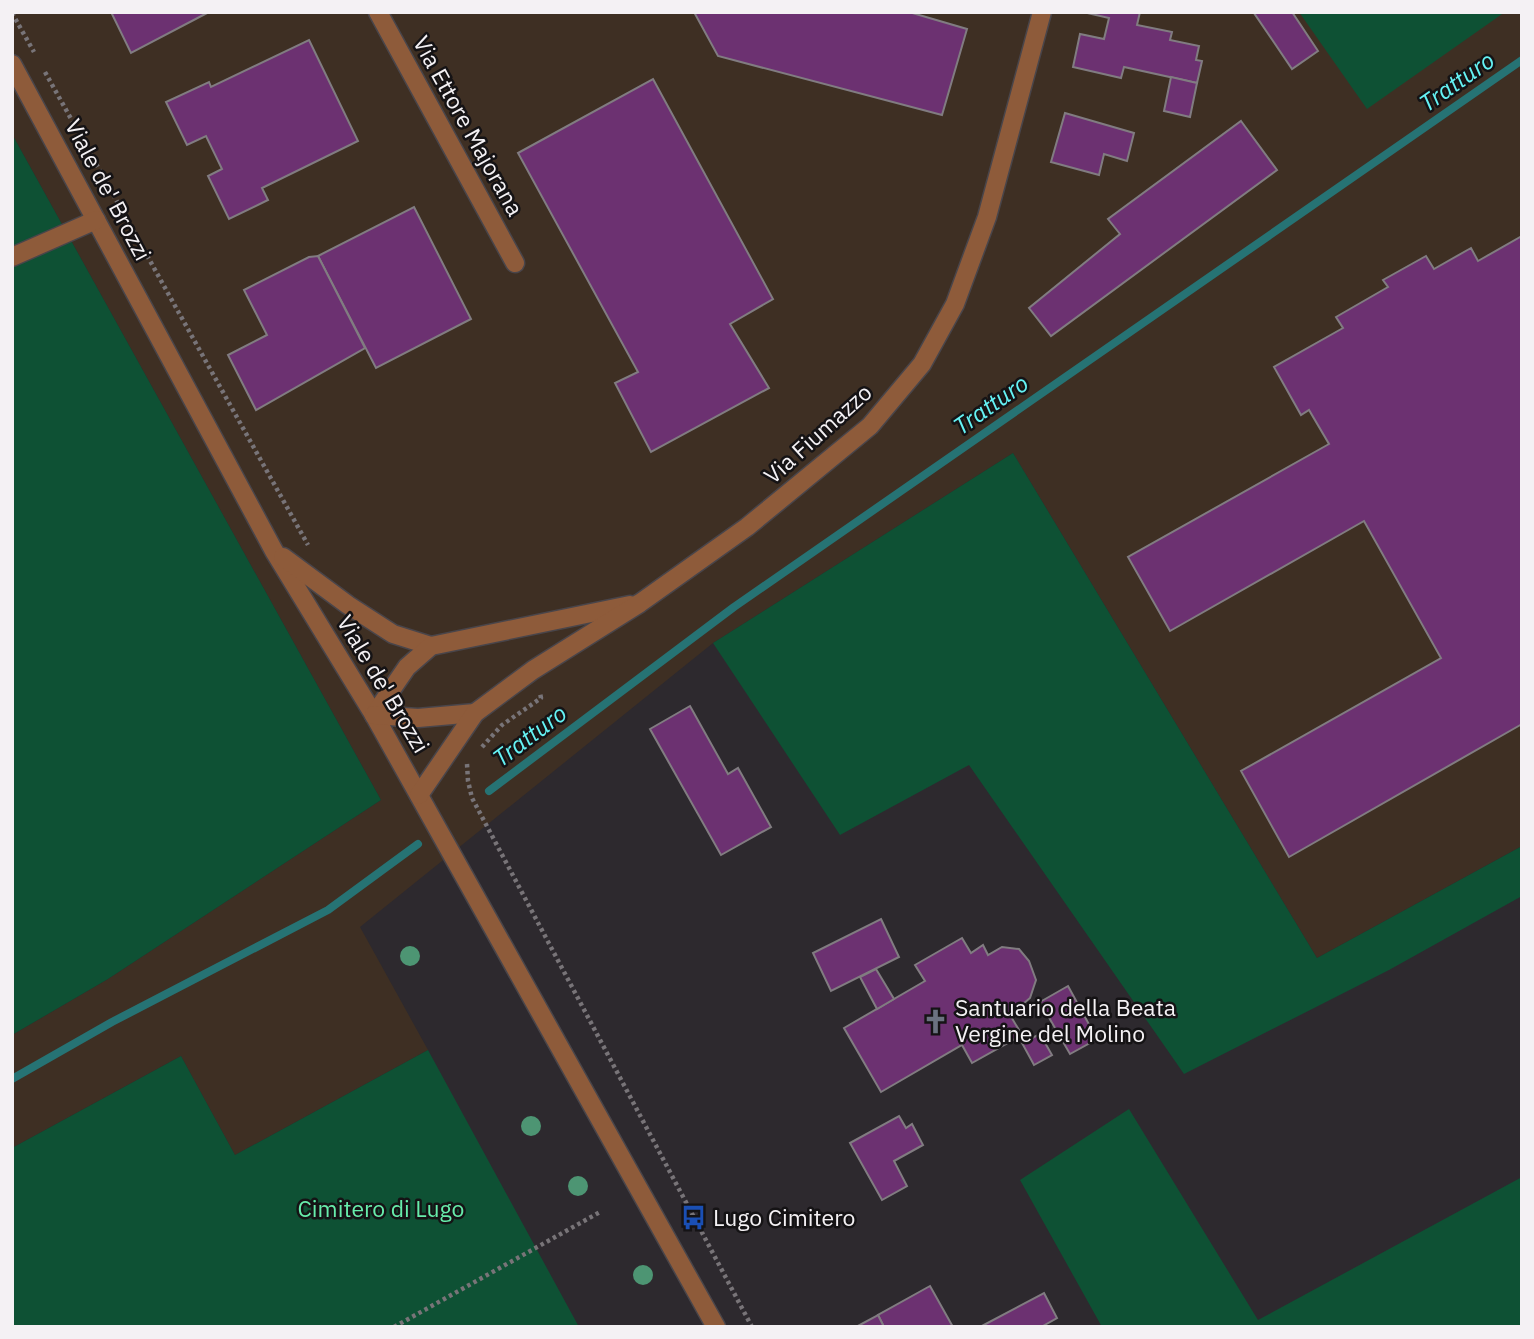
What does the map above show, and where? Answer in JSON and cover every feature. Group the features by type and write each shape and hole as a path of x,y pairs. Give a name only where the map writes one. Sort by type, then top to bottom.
{"street":[{"name":"Via Ettore Majorana","path":"378,12 515,263"},
{"name":"Via Fiumazzo","path":"419,795 475,713 533,670 640,603 747,527 870,426 922,365 955,304 987,217 1042,12"},
{"name":"Viale de' Brozzi","path":"12,64 274,551 374,715 716,1327"},
{"path":"12,257 96,220"},
{"name":"Via Fiumazzo","path":"274,551 393,634 431,646 640,603"},
{"path":"374,715 407,667 431,646"},
{"path":"374,715 418,718 475,713"}],"path":[{"path":"394,1327 600,1212"}],"shaded area":[{"path":"12,12 1522,12 1522,846 1317,958 1013,453 713,643 360,927 428,1050 235,1155 181,1056 12,1148 12,1035 108,979 381,800 12,134"}],"green space":[{"path":"1299,12 1505,12 1367,109"},
{"path":"12,134 381,800 108,979 12,1035"},
{"path":"1013,453 1317,958 1522,846 1522,896 1389,970 1184,1074 969,765 840,835 713,643"},
{"name":"Cimitero di Lugo","path":"428,1050 579,1327 12,1327 12,1148 181,1056 235,1155"},
{"path":"1129,1109 1258,1320 1522,1177 1522,1327 1102,1327 1020,1180"}],"building":[{"path":"111,12 209,12 131,53"},
{"path":"694,12 909,12 967,29 942,115 718,56"},
{"path":"1087,12 1140,12 1137,25 1172,32 1170,40 1199,46 1196,60 1202,61 1197,83 1124,67 1121,78 1073,67 1080,34 1104,39 1109,18"},
{"path":"1255,12 1292,12 1318,51 1292,69"},
{"path":"309,40 358,141 262,188 268,200 229,219 208,176 222,169 206,136 187,145 166,102 209,82 211,87"},
{"path":"1171,77 1197,83 1190,117 1164,111"},
{"path":"653,79 773,299 730,324 769,388 651,452 615,383 638,372 518,153"},
{"path":"1065,113 1134,133 1127,161 1104,154 1099,175 1051,162"},
{"path":"1241,121 1277,170 1051,336 1029,308 1120,234 1108,219"},
{"path":"414,207 471,319 376,368 318,256"},
{"path":"1522,236 1522,724 1289,857 1241,771 1441,658 1364,521 1170,631 1128,557 1329,444 1309,410 1301,415 1274,367 1343,328 1336,317 1388,287 1383,280 1426,256 1434,269 1471,248 1478,261"},
{"path":"318,256 365,348 256,410 228,355 267,335 244,290 309,257"},
{"path":"690,706 728,774 738,768 771,827 721,855 650,729"},
{"path":"881,919 899,957 831,991 813,953"},
{"name":"Santuario della Beata Vergine del Molino","path":"962,938 971,953 983,945 988,955 1002,947 1019,949 1029,961 1036,980 1030,998 1010,1015 1022,1035 972,1063 962,1045 881,1092 844,1028 925,981 915,965"},
{"path":"876,969 894,999 877,1009 860,977"},
{"path":"1068,986 1097,1039 1070,1054 1040,1002"},
{"path":"1040,1034 1052,1055 1034,1065 1022,1043"},
{"path":"899,1116 906,1128 912,1124 923,1145 894,1161 907,1186 882,1200 850,1143"},
{"path":"930,1286 953,1327 884,1327 878,1315"},
{"path":"1044,1293 1057,1318 1041,1327 980,1327"},
{"path":"878,1315 884,1327 856,1327"}],"waterway":[{"name":"Tratturo","path":"489,791 734,607 1522,60"},
{"name":"Tratturo","path":"12,1079 112,1022 328,910 418,844"}],"place":[{"name":"Santuario della Beata Vergine del Molino","path":"935,1021"},
{"name":"Lugo Cimitero","path":"693,1218"}]}
